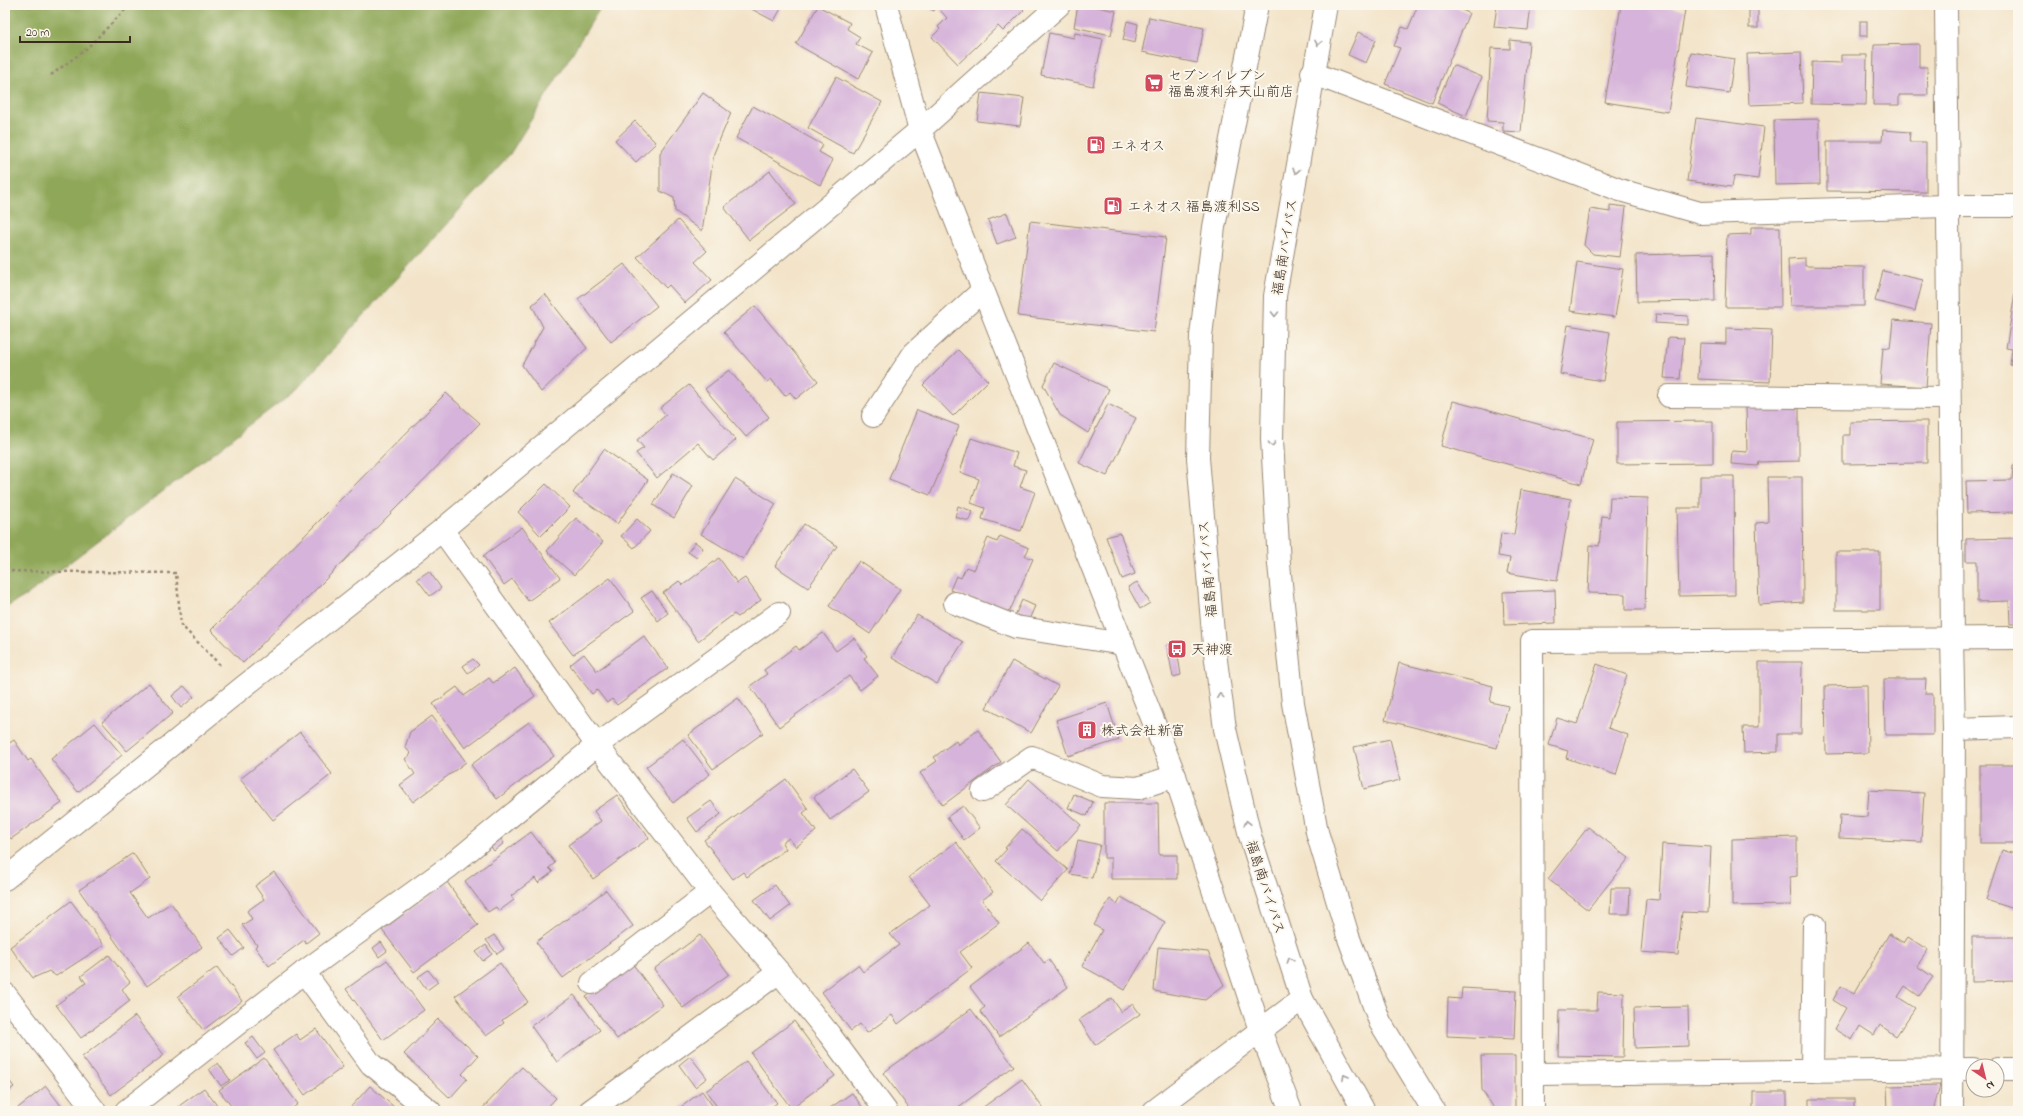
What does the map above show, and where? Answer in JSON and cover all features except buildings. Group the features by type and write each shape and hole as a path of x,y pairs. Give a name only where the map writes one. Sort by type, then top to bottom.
{"main road":[{"path":"886,5 920,130 1175,776 1260,1030 1292,1111"},
{"path":"5,879 242,688 442,530 920,130 1059,5"},
{"name":"福島南バイパス","path":"1257,5 1214,227 1201,336 1198,458 1214,645 1224,729 1250,836 1302,999 1364,1111"},
{"name":"福島南バイパス","path":"1326,5 1312,73 1275,296 1272,439 1279,564 1294,703 1317,832 1348,936 1380,1022 1434,1111"},
{"path":"1946,5 1952,638 1962,1069 1952,1111"},
{"path":"1312,73 1620,190 1700,213 1947,206 2018,206"},
{"path":"873,416 914,353 983,290"},
{"path":"1669,396 1949,398"},
{"path":"442,530 597,745 710,892 780,972 829,1034 886,1111"},
{"path":"955,603 1016,627 1123,644"},
{"path":"126,1111 304,972 450,866 597,745 779,612"},
{"path":"1533,1111 1532,641 2018,638"},
{"path":"1954,729 2018,727"},
{"path":"983,791 1032,757 1102,786 1138,788 1175,776"},
{"path":"592,983 710,892"},
{"path":"1812,1071 1814,925"},
{"path":"304,972 371,1064 429,1111"},
{"path":"590,1111 780,972"},
{"path":"5,994 95,1111"},
{"path":"1154,1111 1302,999"},
{"path":"1534,1074 1962,1069"},
{"path":"2005,1069 2018,1069"}],"path":[{"path":"51,75 85,50 130,5"},
{"path":"5,571 176,573 181,625 242,688"}],"green space":[{"path":"5,5 602,5 510,154 297,389 27,595 5,608"}],"place":[{"name":"セブンイレブン 福島渡利弁天山前店","path":"1154,83"},
{"name":"エネオス","path":"1096,145"},
{"name":"エネオス 福島渡利SS","path":"1113,206"},
{"name":"天神渡","path":"1177,649"},
{"name":"株式会社新富","path":"1087,730"}]}
